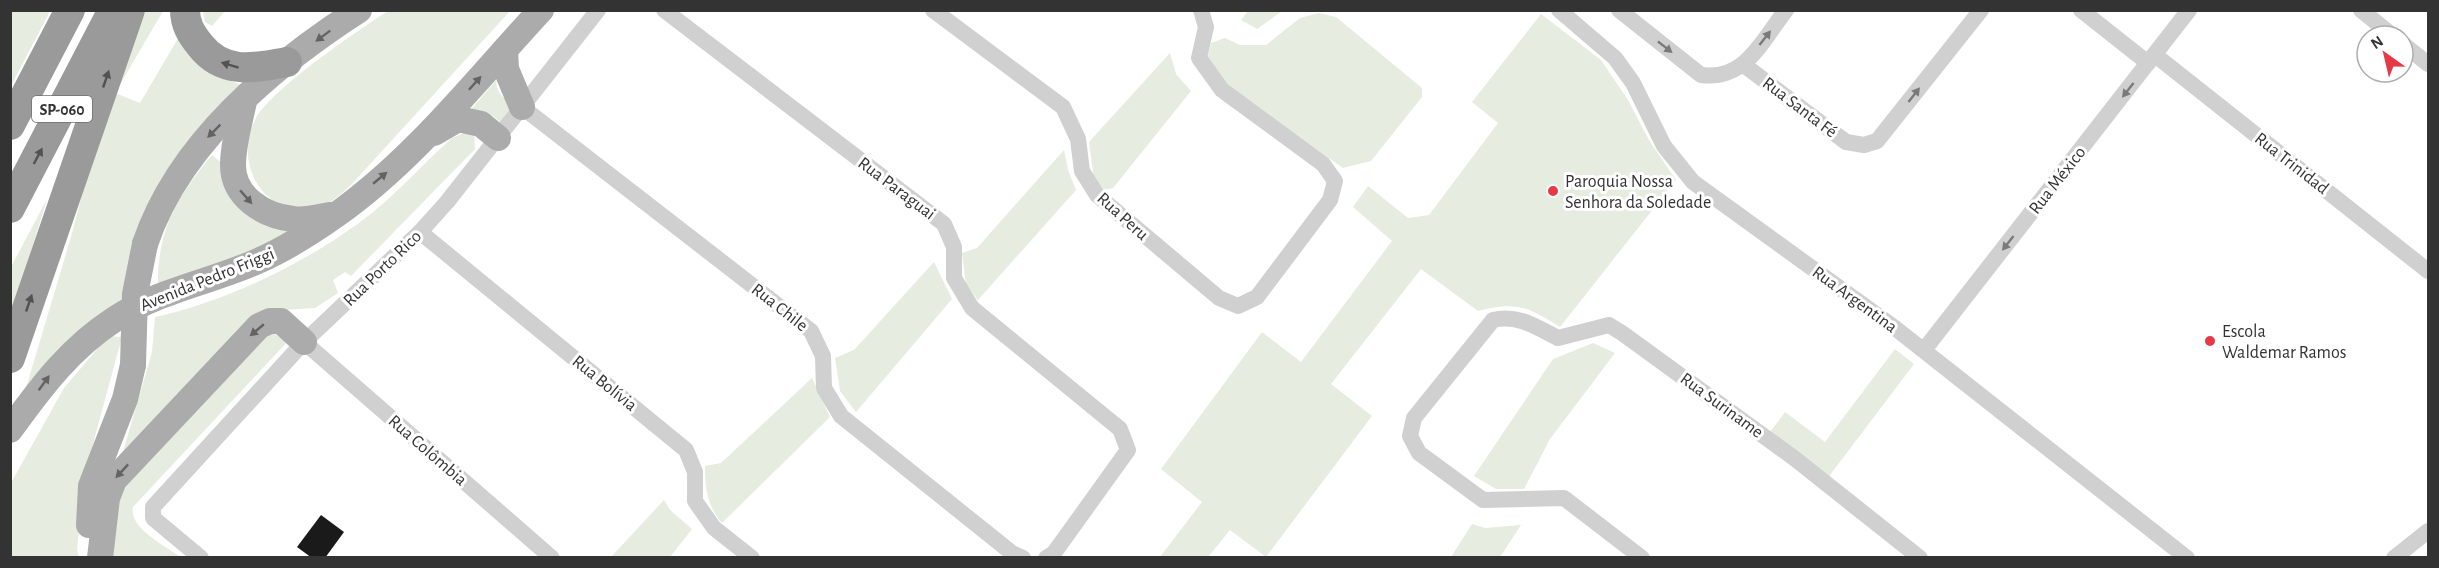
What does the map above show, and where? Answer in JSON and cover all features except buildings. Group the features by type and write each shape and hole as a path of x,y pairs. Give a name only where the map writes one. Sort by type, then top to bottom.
{"highway":[{"name":"SP-060","path":"10,125 70,10"},
{"name":"SP-060","path":"10,208 113,10"},
{"path":"10,358 130,10"},
{"path":"185,10 185,22 193,35 206,52 223,64 242,69 287,62"}],"main road":[{"path":"93,558 89,533 91,486 125,399 133,364 135,294 145,244 163,201 183,168 208,136 244,100 287,62 359,10"},
{"name":"Avenida Pedro Friggi","path":"10,430 49,376 83,342 116,318 147,301 258,261 337,214 422,142 538,12"},
{"path":"505,50 506,69 522,107"},
{"path":"244,100 233,167 240,190 254,206 295,220 337,214"},
{"path":"422,142 445,124 458,119 481,124 498,138"},
{"path":"100,558 107,498 114,480 259,326 281,321 304,342"}],"street":[{"name":"Rua Porto Rico","path":"201,558 153,518 151,513 153,507 304,342 420,232 498,138 598,10"},
{"name":"Rua Paraguai","path":"664,10 944,224 954,247 954,278 972,308 1120,429 1128,450 1054,553 1046,558"},
{"name":"Rua Peru","path":"933,10 1063,107 1078,139 1082,171 1097,195 1219,298 1238,306 1257,297 1330,200 1335,181 1323,164 1222,90 1199,58 1206,27 1201,10"},
{"name":"Rua Argentina","path":"1559,10 1615,57 1633,83 1664,146 1693,182 1924,350 2187,558"},
{"name":"Rua Santa Fé","path":"1619,10 1701,75 1716,77 1730,74 1744,65 1846,142 1864,145 1877,141 1980,10"},
{"path":"1744,65 1786,10"},
{"name":"Rua Trinidad","path":"2081,10 2151,59 2428,271"},
{"name":"Rua México","path":"1924,350 2189,10"},
{"path":"2361,10 2378,24"},
{"path":"2415,54 2428,64"},
{"name":"Rua Chile","path":"522,107 812,331 823,356 824,388 841,416 1012,553 1023,558"},
{"name":"Rua Bolívia","path":"420,232 686,450 695,472 695,501 714,528 752,558"},
{"name":"Rua Suriname","path":"1642,558 1564,498 1483,500 1419,453 1410,436 1414,418 1493,320 1504,317 1520,319 1558,338 1609,325 1794,458 1920,558"},
{"name":"Rua Colômbia","path":"304,342 552,558"},
{"path":"2394,558 2428,531"}],"shaded area":[{"path":"203,10 225,11 212,26 205,22"},
{"path":"10,11 50,11 11,86"},
{"path":"146,11 163,11 115,93"},
{"path":"388,11 510,11 350,186 336,198 320,207 301,209 284,206 269,198 258,185 251,170 248,153 249,136 256,118 279,91 297,76"},
{"path":"1248,11 1282,11 1257,29 1241,20"},
{"path":"1319,13 1336,17 1422,88 1422,97 1371,161 1343,168 1220,80 1207,60 1211,43 1225,38 1240,45 1266,45 1300,18"},
{"path":"1541,14 1601,60 1676,180 1560,327 1539,315 1513,306 1478,311 1421,269 1331,384 1372,416 1266,557 1230,530 1208,557 1160,557 1202,502 1161,469 1262,332 1301,362 1392,241 1353,207 1368,186 1408,218 1429,215 1498,123 1472,102"},
{"path":"183,30 228,80 242,85 212,114 124,300 108,309 81,331 23,398 71,237 94,149 115,93 140,103"},
{"path":"1170,53 1176,74 1191,91 1113,188 1104,190 1094,179 1089,142"},
{"path":"496,80 500,95 514,103 500,122 493,116 469,112"},
{"path":"466,132 474,135 475,149 351,276 345,272 333,280 338,293 315,308 284,310 121,459 152,352 155,317 183,310 240,290 324,247 372,213 452,138"},
{"path":"1064,150 1068,170 1076,190 978,300 966,284 962,253 977,248"},
{"path":"212,155 304,231 158,293 160,252 170,218 187,187"},
{"path":"47,199 11,316 11,267"},
{"path":"934,262 952,299 856,412 840,391 835,358 854,350"},
{"path":"272,333 288,341 133,507 133,515 142,529 180,557 109,558 110,504 259,336"},
{"path":"108,336 122,337 84,477 77,550 79,557 11,558 11,483 64,388"},
{"path":"1593,343 1615,353 1550,439 1524,489 1496,489 1474,476 1553,359"},
{"path":"1895,349 1914,364 1827,479 1768,435 1785,412 1825,442"},
{"path":"812,378 830,417 722,523 713,510 708,496 705,466 721,463"},
{"path":"664,500 670,510 692,529 670,557 611,557"},
{"path":"1472,524 1485,528 1521,525 1500,557 1451,557"}],"place":[{"name":"Paroquia Nossa Senhora da Soledade","path":"1553,191"},
{"name":"Escola Waldemar Ramos","path":"2210,341"}]}
